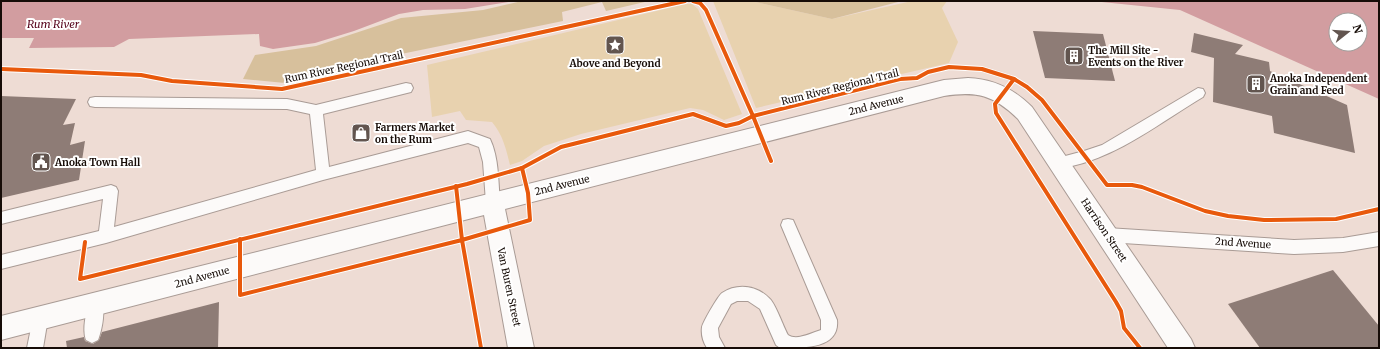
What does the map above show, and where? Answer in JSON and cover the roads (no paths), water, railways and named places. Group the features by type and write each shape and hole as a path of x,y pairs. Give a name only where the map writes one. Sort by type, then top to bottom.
{"street":[{"name":"2nd Avenue","path":"1,328 944,88 962,85 989,88 1015,102 1025,113"},
{"name":"Harrison Street","path":"1025,113 1182,348"},
{"name":"Van Buren Street","path":"493,202 497,230 521,348"}],"lane":[{"path":"95,102 287,104 316,110 406,88"},
{"path":"1059,163 1085,157 1107,149 1198,94"},
{"path":"316,110 323,174"},
{"path":"1,262 106,236 323,174 468,137 485,143 490,162 493,202"},
{"path":"1,218 111,191 106,236"},
{"path":"717,348 711,340 710,327 726,299 736,294 751,294 765,304 782,340 789,345 799,345 826,336 830,330 829,320 788,225"},
{"name":"2nd Avenue","path":"1107,235 1294,247 1343,245 1379,239"},
{"path":"92,335 96,304"},
{"path":"35,348 40,318"}],"water":[{"name":"Rum River","path":"1,1 514,1 465,9 423,10 399,14 354,31 315,43 273,49 260,46 259,34 129,39 114,47 29,48 34,38 1,38"},
{"path":"1092,1 1379,1 1379,99 1180,10"}],"place":[{"name":"Above and Beyond","path":"615,45"},
{"name":"The Mill Site - Events on the River","path":"1074,56"},
{"name":"Anoka Independent Grain and Feed","path":"1256,84"},
{"name":"Farmers Market on the Rum","path":"361,133"},
{"name":"Anoka Town Hall","path":"41,162"}]}
